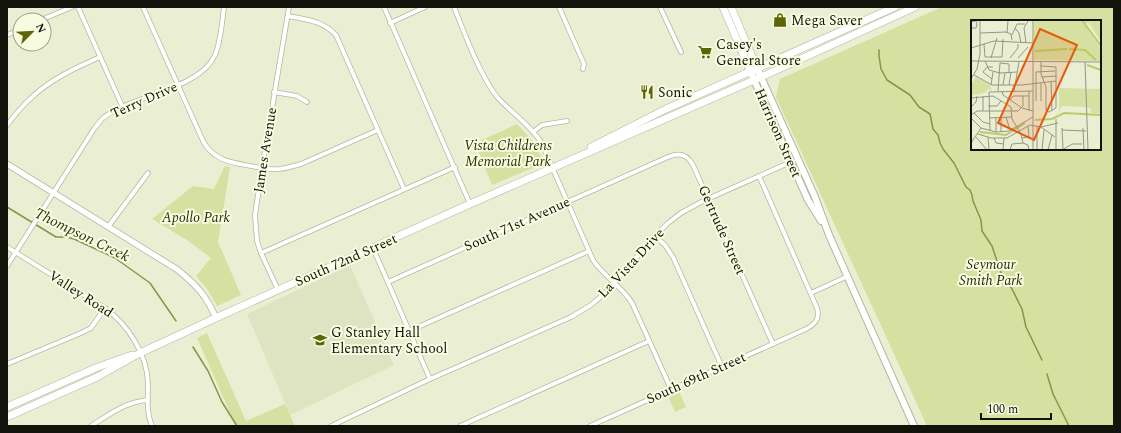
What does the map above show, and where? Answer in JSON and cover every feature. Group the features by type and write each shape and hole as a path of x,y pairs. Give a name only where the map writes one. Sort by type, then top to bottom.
{"main road":[{"name":"Harrison Street","path":"723,7 815,197 829,234 914,426"},
{"name":"Harrison Street","path":"731,7 754,70"},
{"name":"South 72nd Street","path":"552,168 564,160 666,109 895,7"},
{"name":"South 72nd Street","path":"7,417 97,377 140,353 278,290 915,7"},
{"name":"Harrison Street","path":"758,78 791,162 808,200 829,234"},
{"name":"South 72nd Street","path":"7,407 98,367 140,353"}],"street":[{"path":"52,16 72,7"},
{"path":"78,7 123,108"},
{"path":"144,7 202,138 211,152 219,158 228,162 262,168 278,169 301,164 378,130"},
{"name":"Terry Drive","path":"7,266 94,129 102,120 123,108 200,73 208,66 215,55 224,7"},
{"name":"James Avenue","path":"278,290 257,241 255,215 289,7"},
{"path":"384,7 470,204"},
{"path":"390,23 425,7"},
{"path":"454,7 488,84 508,109 533,132 541,142 589,251 598,267 627,295 632,303 671,389"},
{"path":"559,7 584,64 583,69"},
{"path":"660,7 681,52"},
{"path":"288,16 321,24 328,27 336,35 404,189"},
{"path":"7,125 30,98 45,86 61,76 100,58"},
{"path":"274,92 297,96 307,102"},
{"path":"533,132 542,125 567,121"},
{"name":"Gertrude Street","path":"647,167 678,154 685,156 691,162 773,344"},
{"name":"La Vista Drive","path":"331,426 430,379 571,317 596,301 615,283 655,236 681,213 708,199 797,159"},
{"path":"7,164 178,270 193,282 208,301 216,318"},
{"path":"261,253 455,167"},
{"name":"South 71st Avenue","path":"388,282 647,167"},
{"path":"108,227 148,173"},
{"path":"759,176 811,293 848,276"},
{"path":"655,236 665,245 673,257 722,367"},
{"name":"Valley Road","path":"7,247 105,308 128,330 140,353 147,376 148,412 152,426"},
{"path":"373,248 430,379"},
{"path":"409,331 589,251"},
{"name":"South 69th Street","path":"590,426 812,326 818,318 817,308 811,293"},
{"path":"7,364 90,328 105,308"},
{"path":"460,426 649,341"},
{"path":"91,426 122,407 131,403 148,400"}],"shaded area":[{"name":"G Stanley Hall Elementary School","path":"350,265 394,365 290,415 247,314"}],"green space":[{"name":"Seymour Smith Park","path":"942,7 1114,7 1114,426 927,426 776,97 780,79"},
{"name":"Vista Childrens Memorial Park","path":"517,124 531,139 545,163 492,185 475,143"},
{"name":"Apollo Park","path":"225,166 230,167 218,242 241,295 217,306 208,290 196,276 211,258 187,240 152,219 193,186 214,189"},
{"path":"207,333 246,421 285,404 295,426 236,426 197,338"},
{"path":"679,391 686,407 675,412 668,396"}],"waterway":[{"path":"879,50 881,69 887,80 910,95 919,107 930,114 933,129 938,135 943,149 954,163 966,187 970,190 981,220 982,231 992,246 1001,273 1012,289 1022,309 1026,327 1042,360"},
{"name":"Thompson Creek","path":"7,207 56,237 74,239 115,258 150,283 176,321"},
{"name":"Thompson Creek","path":"193,347 208,371 222,402 237,426"},
{"path":"1047,374 1053,394 1069,426"}],"place":[{"name":"Mega Saver","path":"780,20"},
{"name":"Casey's General Store","path":"705,52"},
{"name":"Sonic","path":"647,92"},
{"name":"G Stanley Hall Elementary School","path":"320,340"}]}
